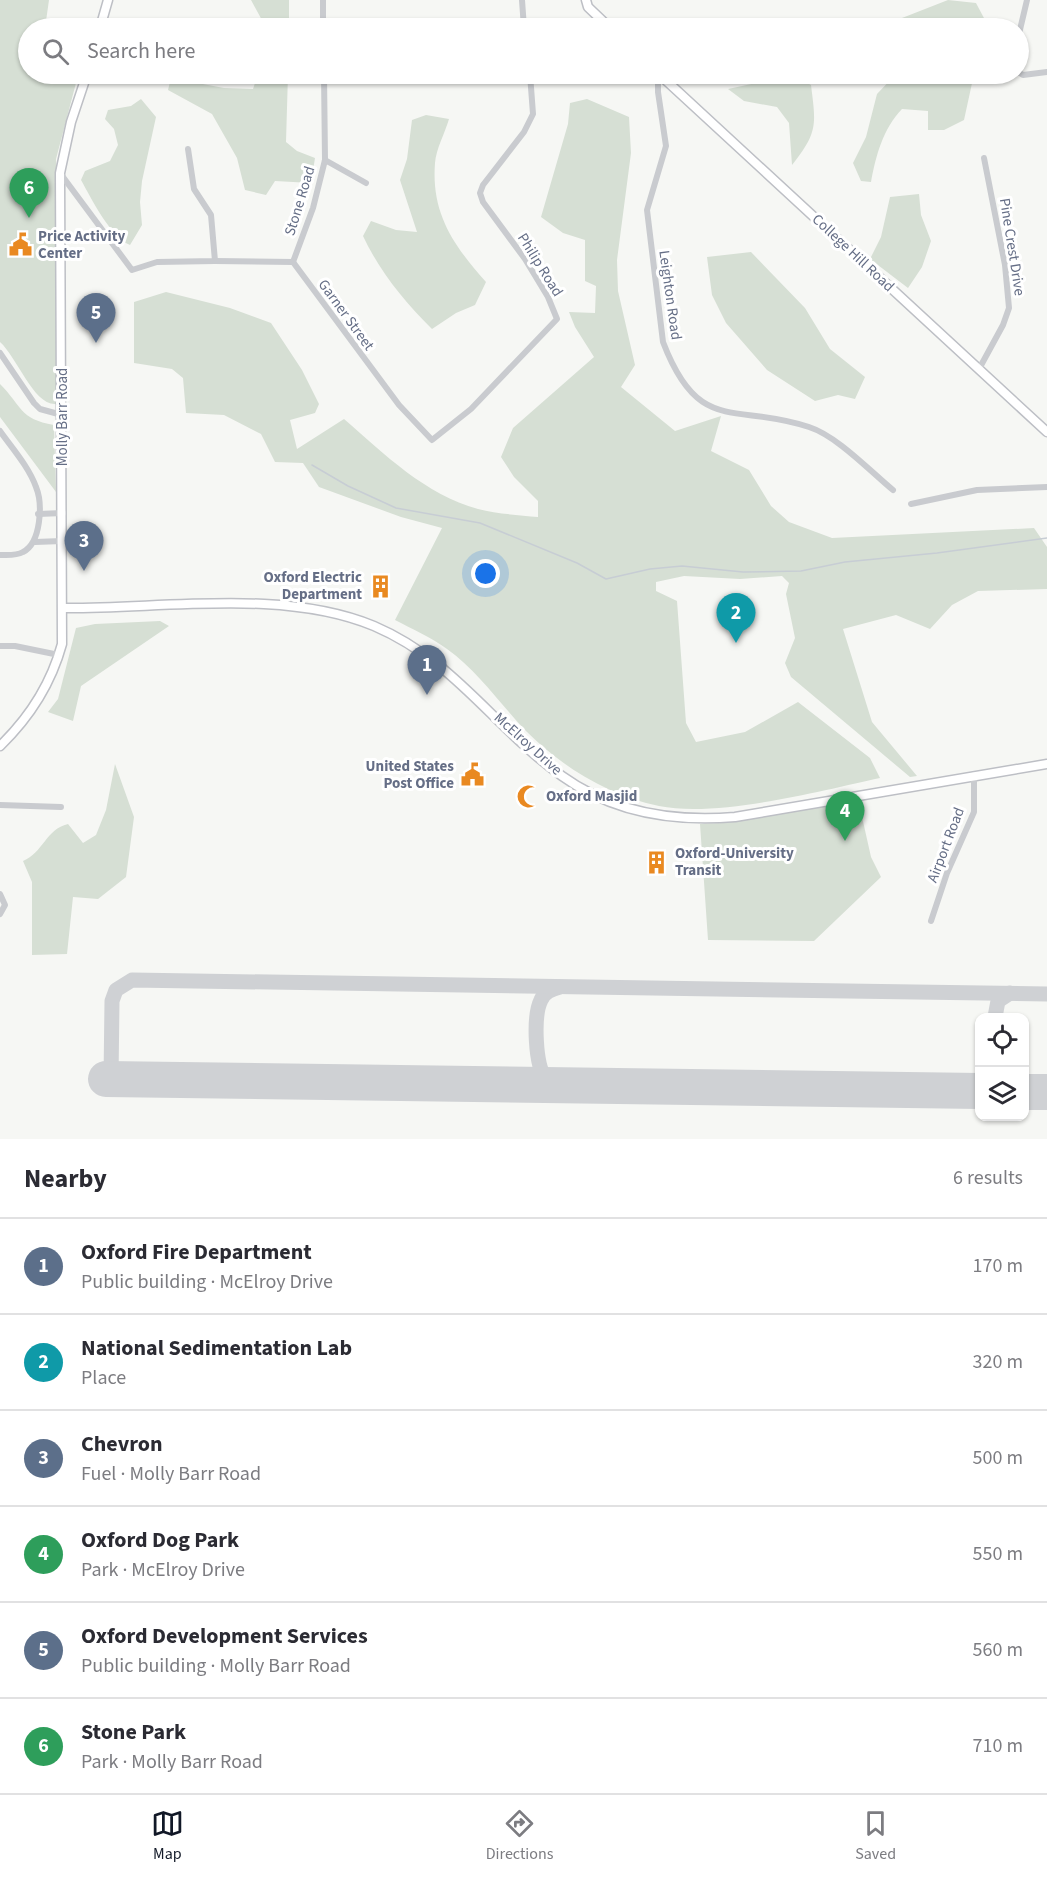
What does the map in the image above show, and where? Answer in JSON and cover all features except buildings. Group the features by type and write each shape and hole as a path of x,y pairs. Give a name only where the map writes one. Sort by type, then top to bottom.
{"street":[{"path":"103,18 108,0"},
{"path":"323,0 323,18"},
{"path":"522,0 523,18"},
{"path":"586,0 588,7 600,18"},
{"path":"1023,18 1027,0"},
{"path":"1029,74 1047,72"},
{"name":"Molly Barr Road","path":"0,746 30,713 52,674 59,655 63,608 60,174 70,122 83,84"},
{"name":"Stone Road","path":"293,262 313,208 325,160 324,84"},
{"name":"Philip Road","path":"432,440 471,409 556,319 534,274 483,202 480,193 483,184 524,132 533,114 531,84"},
{"name":"Leighton Road","path":"658,84 666,146 647,210 663,342 670,361 680,377 704,404 730,414 811,427 825,435 894,490"},
{"name":"College Hill Road","path":"670,84 1047,431"},
{"path":"188,149 194,189 212,215 215,261"},
{"name":"Pine Crest Drive","path":"979,369 1003,325 1009,308 1005,265 984,158"},
{"path":"325,160 366,183"},
{"path":"60,174 132,270 157,262 293,262"},
{"name":"Garner Street","path":"293,262 399,405 432,440"},
{"path":"0,353 34,403 40,409 62,415"},
{"path":"0,431 37,488 38,514 35,542"},
{"path":"911,504 977,490 1047,487"},
{"path":"38,514 63,513"},
{"path":"0,555 25,551 35,542 62,541"},
{"name":"McElroy Drive","path":"63,608 252,604 301,606 339,614 374,626 407,642 442,667 562,776 596,796 658,816 700,819 735,817 1047,764"},
{"path":"0,646 15,646 59,655"},
{"name":"Airport Road","path":"931,921 947,873 974,812 974,775"},
{"path":"0,805 61,807"},
{"path":"0,894 5,900 5,906 0,914"}],"shaded area":[{"path":"0,0 49,0 46,18 18,18 18,84 76,84 56,159 60,278 56,404 48,403 40,397 0,342"},
{"path":"251,0 289,0 289,18 261,18"},
{"path":"948,0 976,3 984,18 902,18"},
{"path":"170,84 203,84 224,88 253,89 255,84 288,84 286,142 297,151 315,158 311,183 275,181 266,195 245,190 237,158 212,114 168,90"},
{"path":"751,84 811,85 814,110 813,128 807,144 792,165 789,123 777,107 744,101 728,89"},
{"path":"886,84 972,84 964,120 944,130 928,130 928,111 902,109 890,125 881,143 871,182 861,181 853,163 866,137 877,94"},
{"path":"141,99 156,117 142,181 140,202 142,225 130,245 109,226 81,180 85,171 110,161 118,145 114,129 105,119 108,110 131,106"},
{"path":"587,99 629,117 631,153 617,260 618,291 635,365 621,387 675,431 721,416 711,451 749,470 771,506 789,522 832,538 1034,528 1047,547 1047,589 978,591 952,605 930,629 896,615 843,629 872,722 917,776 910,777 791,677 785,663 795,638 786,594 789,583 782,576 740,579 684,576 656,582 656,591 677,601 686,723 696,742 745,732 798,702 870,758 880,778 799,796 710,809 659,806 604,787 571,768 540,744 516,721 479,677 447,649 395,620 442,528 401,517 319,487 303,463 275,462 261,434 224,415 186,413 183,378 172,369 134,363 134,302 166,292 230,308 271,323 302,370 319,404 315,413 290,420 297,449 344,419 406,472 441,494 478,509 538,517 538,501 514,477 501,457 513,428 594,357 575,327 569,312 595,313 596,286 585,281 585,240 563,233 541,217 568,124 570,103"},
{"path":"426,115 449,119 435,163 437,198 441,214 455,242 486,282 475,305 456,313 432,329 393,286 363,236 371,221 396,230 417,232 400,180 407,159 412,120"},
{"path":"919,194 921,215 931,241 922,267 908,288 870,259 881,237 890,197"},
{"path":"751,252 805,308 830,349 865,377 855,399 838,395 815,401 767,370 726,323 712,295 707,257"},
{"path":"0,384 27,415 54,425 56,492 0,417"},
{"path":"160,621 169,626 81,686 73,721 48,712 58,699 76,628 95,624"},
{"path":"115,764 134,817 126,877 98,899 73,897 67,954 32,955 32,882 23,861 35,853 54,831 68,824 83,843 96,835 106,810"},
{"path":"858,799 871,857 881,877 814,941 708,940 700,824 724,823"}],"waterway":[{"path":"312,465 348,486 396,508 480,523 577,563 606,579 650,569 682,566 743,572 801,571 845,562 937,553 1047,538"}],"taxiway":[{"path":"111,1079 112,1001 116,990 132,980 1047,994"},
{"path":"560,987 549,991 541,1000 538,1007 536,1041 542,1073 546,1079 563,1085"},
{"path":"996,1013 998,1001 1010,993"},
{"path":"966,1091 975,1088"}],"runway":[{"path":"106,1079 975,1091"},
{"path":"1029,1092 1047,1092"}],"place":[{"name":"Stone Park","path":"29,218"},
{"name":"Price Activity Center","path":"20,245"},
{"name":"Oxford Development Services","path":"96,343"},
{"name":"Chevron","path":"84,571"},
{"name":"Oxford Electric Department","path":"380,586"},
{"name":"National Sedimentation Lab","path":"736,643"},
{"name":"Oxford Fire Department","path":"427,695"},
{"name":"United States Post Office","path":"472,775"},
{"name":"Oxford Masjid","path":"528,796"},
{"name":"Oxford Dog Park","path":"845,841"},
{"name":"Oxford-University Transit","path":"657,862"}]}
